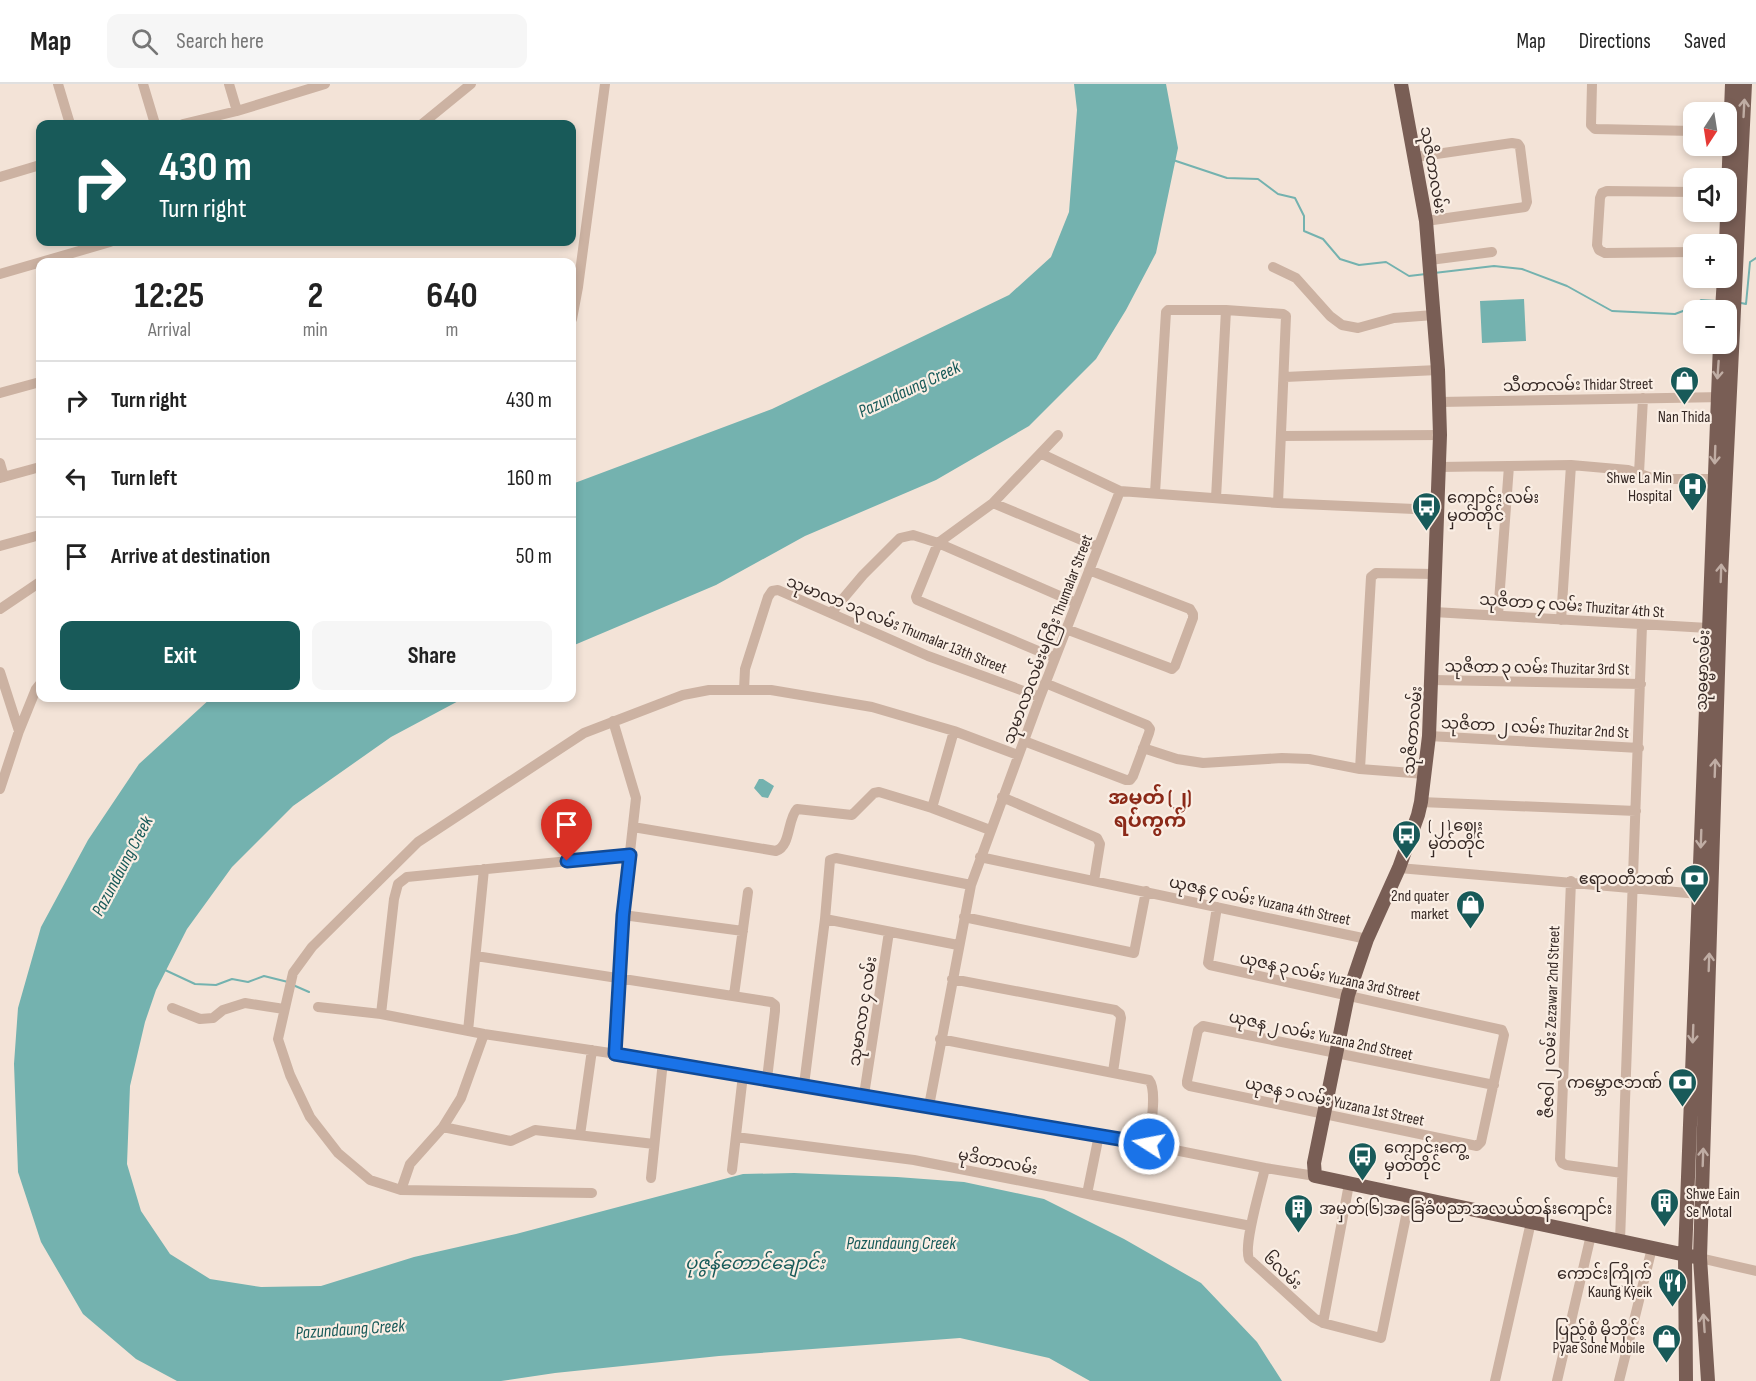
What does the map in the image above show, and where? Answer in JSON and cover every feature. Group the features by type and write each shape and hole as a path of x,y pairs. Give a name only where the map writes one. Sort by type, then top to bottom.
{"main road":[{"name":"သုဇိတာလမ်း","path":"1315,1169 1348,995 1367,939 1399,868 1421,802 1430,736 1440,435 1438,370 1426,221 1401,84"},
{"path":"1731,102 1732,84"},
{"name":"သုဓမ္မာလမ်း","path":"1708,1381 1700,1258 1718,527 1723,397 1745,84"},
{"name":"သုဓမ္မာလမ်း","path":"1686,1381 1684,1255 1708,628 1718,527 1714,479 1723,397 1721,354"},
{"path":"1315,1169 1349,1184 1700,1258"}],"street":[{"path":"58,84 69,120"},
{"path":"143,84 154,120"},
{"path":"229,84 237,111"},
{"path":"427,120 471,84"},
{"path":"576,298 605,84"},
{"path":"1592,84 1591,125 1595,129 1683,131"},
{"path":"200,120 321,85"},
{"path":"1416,157 1518,144 1520,147 1527,202 1525,207 1426,221"},
{"path":"0,177 36,166"},
{"path":"1683,192 1607,191 1602,193 1597,245 1599,250 1605,253 1683,252"},
{"path":"55,258 96,246"},
{"path":"1430,262 1492,252"},
{"path":"0,274 36,264"},
{"path":"1273,267 1296,278 1330,316 1342,325 1358,328 1388,319 1434,315"},
{"path":"1155,493 1166,312 1168,310 1226,310 1283,314 1286,316 1285,377 1278,503"},
{"path":"1216,498 1226,310"},
{"path":"1285,377 1438,370"},
{"path":"0,393 36,383"},
{"name":"သီတာလမ်း Thidar Street","path":"1439,402 1723,397"},
{"path":"1639,473 1643,398"},
{"path":"1055,658 917,600 916,597 938,543 993,502 1058,435"},
{"path":"1281,436 1440,435"},
{"path":"1041,454 1120,491 1278,503 1437,510"},
{"path":"0,463 2,478 36,468"},
{"path":"1439,466 1571,465 1620,469 1655,478 1714,479"},
{"path":"1561,620 1571,465"},
{"path":"1498,615 1509,466"},
{"name":"သုမာလာလမ်းမကြီး Thumalar Street","path":"929,1106 971,885 1023,741 1120,491"},
{"path":"993,502 1098,547"},
{"path":"831,613 863,575 900,538 914,535 938,543 1076,603"},
{"path":"0,546 36,536"},
{"path":"1066,629 1172,669 1175,666 1193,618 1190,609 1089,570"},
{"path":"1359,768 1371,577 1376,573 1435,573"},
{"path":"0,609 36,585"},
{"name":"သုမာလာ ၁၃ လမ်း Thumalar 13th Street","path":"744,690 745,669 768,597 772,591 778,590 928,656 1040,697"},
{"name":"သုဇိတာ ၄ လမ်း Thuzitar 4th St","path":"1434,612 1708,628"},
{"path":"1620,1241 1642,625"},
{"path":"0,672 19,731"},
{"name":"သုဇိတာ ၃ လမ်း Thuzitar 3rd St","path":"1433,680 1641,684"},
{"path":"1023,741 1126,780 1130,780 1143,748 1150,729 1147,725 1045,683"},
{"path":"0,789 4,766 36,689"},
{"path":"592,1193 401,1190 369,1180 338,1153 309,1118 290,1075 278,1039 293,973 312,947 418,842 584,734 683,695 709,690 771,690 872,707 954,731 1018,755"},
{"path":"613,721 636,798 623,915 615,1054"},
{"path":"932,808 954,731"},
{"name":"သုဇိတာ ၂ လမ်း Thuzitar 2nd St","path":"1430,736 1639,748"},
{"path":"1143,748 1177,759 1203,764 1282,758 1309,759 1359,768 1425,774"},
{"path":"633,827 776,851 781,849 785,843 792,814 796,809 852,815 874,793 879,792 932,808 990,830"},
{"path":"1002,797 1097,838 1100,844 1094,881"},
{"path":"1421,802 1636,811"},
{"path":"381,1014 394,899 398,885 407,877 630,855"},
{"name":"ယုဇန ၄ လမ်း Yuzana 4th Street","path":"980,857 1367,939"},
{"path":"804,1085 825,919 830,860 836,858 971,885"},
{"path":"1399,868 1570,881 1699,894"},
{"path":"468,1031 484,869"},
{"name":"ဇီဇဝါ ၂ လမ်း Zezawar 2nd Street","path":"1570,881 1560,1159 1562,1164 1622,1173"},
{"path":"964,917 1134,953 1146,891"},
{"path":"734,995 748,892"},
{"name":"ယုဇန ၃ လမ်း Yuzana 3rd Street","path":"1217,907 1208,963 1210,965 1503,1030 1494,1085"},
{"path":"623,915 743,931"},
{"path":"825,919 958,945"},
{"name":"သုမာလာ ၄ လမ်း","path":"864,1095 890,932"},
{"path":"476,956 771,1002 775,1005 767,1079"},
{"path":"952,979 1115,1010 1121,1018 1113,1072"},
{"path":"172,1008 200,1019 213,1017 223,1010 245,1003 284,1009"},
{"path":"318,1007 381,1014 484,1034 663,1061 929,1106 1149,1144 1265,1168 1315,1169"},
{"name":"ယုဇန ၂ လမ်း Yuzana 2nd Street","path":"1187,1084 1198,1030 1203,1026 1494,1085"},
{"path":"401,1190 410,1164 443,1127 461,1098 484,1034"},
{"path":"940,1039 1142,1078 1152,1083 1154,1092 1149,1144"},
{"path":"580,1135 592,1050"},
{"path":"651,1178 663,1061"},
{"path":"732,1170 743,1075"},
{"name":"ယုဇန ၁ လမ်း Yuzana 1st Street","path":"1187,1084 1477,1146 1481,1142 1494,1085"},
{"path":"443,1127 512,1141 535,1130 654,1144"},
{"path":"1087,1194 1099,1135"},
{"name":"မုဒိတာလမ်း","path":"736,1137 914,1160 1251,1226"},
{"name":"၆လမ်း","path":"1265,1168 1248,1242 1250,1259 1314,1318 1323,1323 1381,1338 1410,1197"},
{"path":"1323,1323 1349,1184"},
{"path":"1495,1381 1531,1222"},
{"path":"1557,1381 1591,1235"},
{"path":"1619,1381 1652,1248"},
{"path":"1700,1258 1756,1271"}],"water":[{"name":"Pazundaung Creek","path":"1074,84 1166,84 1178,148 1156,253 1126,310 1096,359 1029,426 936,480 805,536 716,585 576,644 576,482 772,409 1009,295 1051,257 1069,212 1077,110"},
{"path":"1524,299 1526,341 1482,343 1480,301"},
{"name":"ပုဇွန်တောင်ချောင်း","path":"207,702 457,702 391,737 293,806 232,867 187,929 156,990 145,1022 130,1086 127,1164 141,1211 170,1254 210,1279 261,1287 321,1286 414,1257 516,1234 743,1174 794,1173 964,1182 1044,1199 1124,1239 1201,1283 1257,1342 1282,1381 1090,1381 1049,1358 960,1338 719,1356 501,1381 177,1381 136,1359 83,1314 41,1242 18,1172 14,1064 18,1008 41,927 88,840 139,764"},
{"path":"759,779 774,786 768,798 762,797 754,788"}],"waterway":[{"path":"1173,160 1227,178 1258,179 1278,194 1295,198 1304,216 1304,231 1323,239 1340,259 1359,265 1386,262 1409,276 1426,274"},
{"path":"1741,303 1746,304 1750,262 1756,258"},
{"path":"1434,273 1494,266 1522,269 1567,286 1612,311 1675,314 1683,311"},
{"path":"165,970 195,984 216,985 232,979 248,982 264,976 288,982"},
{"path":"293,985 309,992"}],"place":[{"name":"Nan Thida","path":"1684,406"},
{"name":"Shwe La Min Hospital","path":"1693,512"},
{"name":"ကျောင်း လမ်း မှတ်တိုင်","path":"1426,532"},
{"name":"( ၂ ) ဈေး မှတ်တိုင်","path":"1407,860"},
{"name":"ဧရာဝတီဘဏ်","path":"1695,904"},
{"name":"2nd quater market","path":"1470,930"},
{"name":"ကမ္ဘောဇဘဏ်","path":"1683,1108"},
{"name":"ကျောင်းကွေ့ မှတ်တိုင်","path":"1363,1182"},
{"name":"Shwe Eain Se Motal","path":"1665,1228"},
{"name":"အမှတ်(၆)အခြေခံပညာအလယ်တန်းကျောင်း","path":"1298,1234"},
{"name":"ကောင်းကြိုက် Kaung Kyeik","path":"1673,1308"},
{"name":"ပြည့်စုံ မိုဘိုင်း Pyae Sone Mobile","path":"1666,1364"}],"district":[{"name":"အမှတ် (၂) ရပ်ကွက်","path":"1150,808"}],"route":[{"path":"567,861 630,855 623,915 615,1054 1149,1144"}]}
